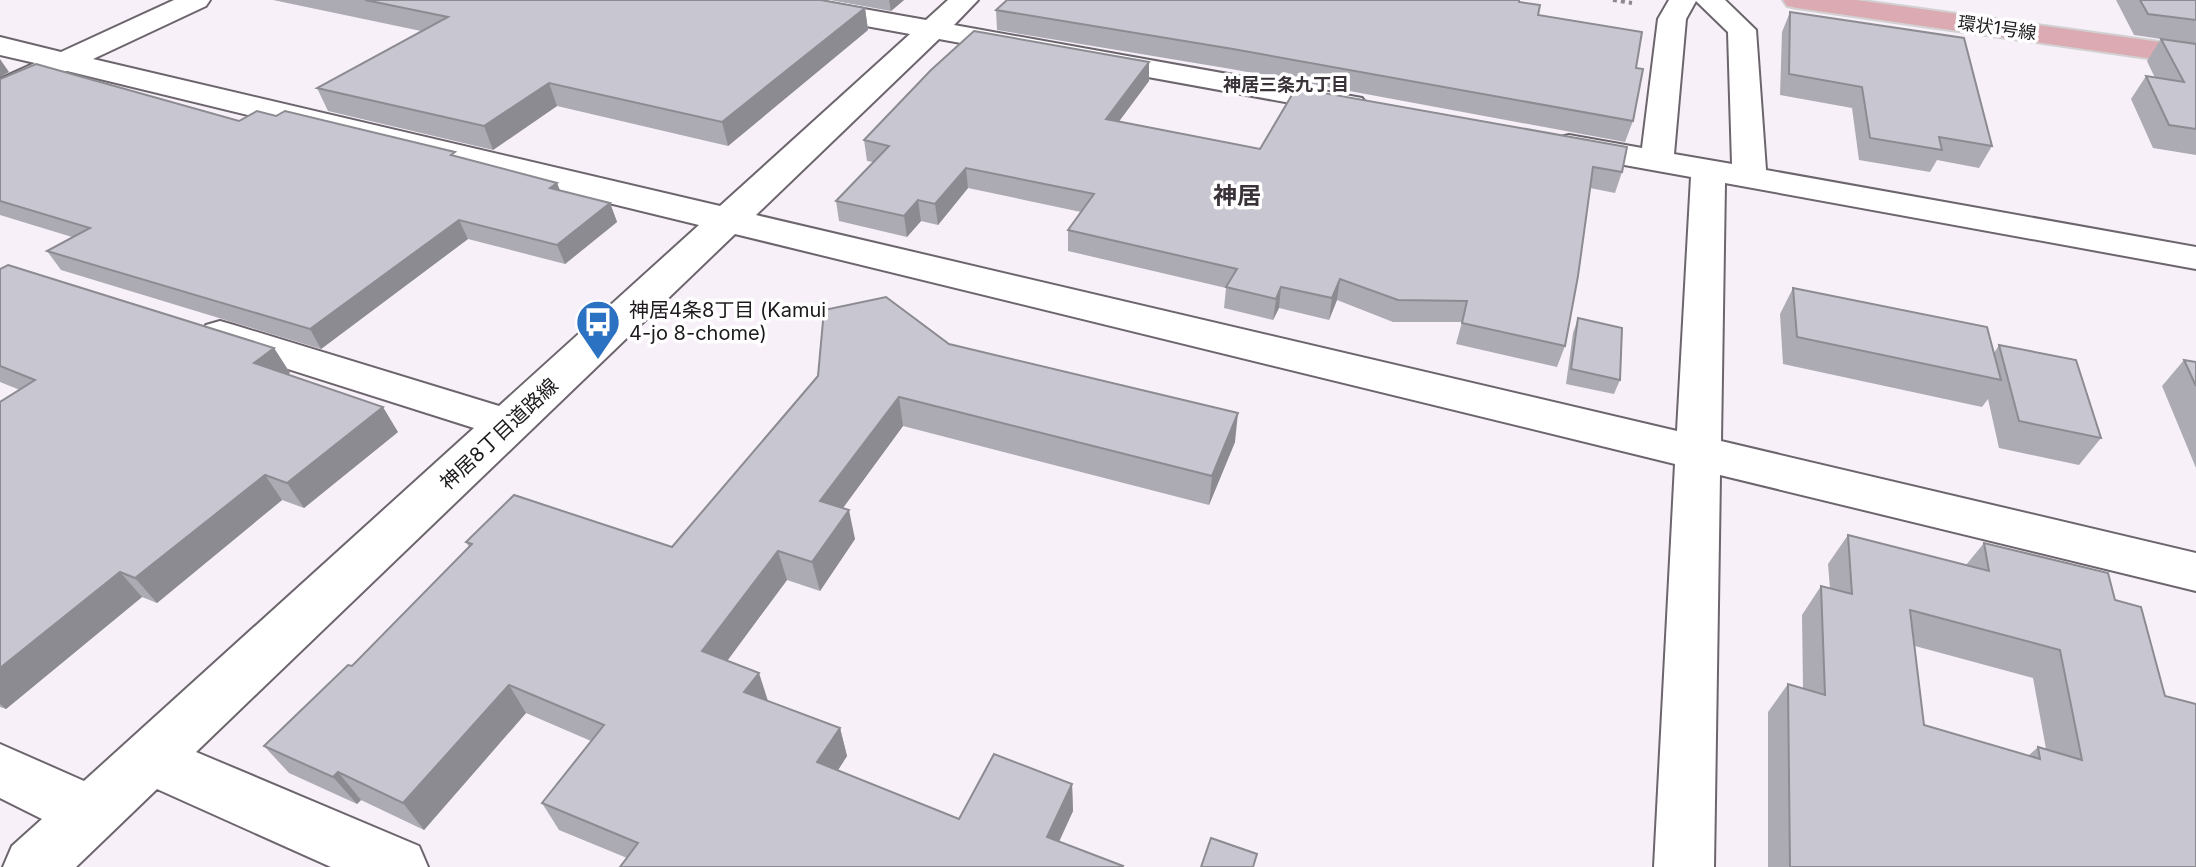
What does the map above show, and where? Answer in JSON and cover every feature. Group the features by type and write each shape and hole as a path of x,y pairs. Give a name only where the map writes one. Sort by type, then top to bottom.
{"main road":[{"name":"環状1号線","path":"1797,0 2196,56"}],"street":[{"path":"0,91 196,0"},
{"path":"767,0 949,14 1380,110"},
{"path":"1657,161 1672,19 1683,0"},
{"path":"1684,867 1698,455 1742,30 1709,0"},
{"name":"神居8丁目道路線","path":"33,867 949,14"},
{"path":"0,46 2196,572"},
{"path":"1534,138 2196,258"},
{"path":"180,322 509,424"},
{"path":"150,759 398,867"},
{"path":"0,770 91,813"}],"path":[{"path":"1613,0 1629,2"}],"building":[{"path":"365,0 821,0 865,8 722,122 549,83 484,126 317,88 448,17"},
{"path":"1007,0 1519,0 1540,5 1538,15 1642,32 1636,68 1643,69 1633,121 996,10"},
{"path":"2140,0 2196,0 2196,20 2148,14"},
{"path":"1790,12 1964,38 1992,146 1939,137 1942,150 1870,138 1862,87 1789,74"},
{"path":"974,31 1149,62 1106,119 1260,149 1296,88 1627,147 1622,172 1593,167 1565,346 1462,323 1467,301 1398,300 1340,279 1332,298 1281,287 1276,299 1226,287 1237,269 1068,230 1094,194 966,168 935,204 918,200 904,216 836,201 889,146 864,140 931,70"},
{"path":"2161,39 2196,44 2196,129 2169,125 2146,76 2184,82"},
{"path":"36,64 239,121 257,111 276,116 285,111 455,152 451,155 557,183 550,188 610,203 557,245 459,220 310,329 47,251 90,228 0,201 0,79"},
{"path":"8,265 274,348 254,363 383,407 287,483 265,475 135,578 120,572 0,668 0,402 35,380 0,366 0,269"},
{"path":"1793,288 1987,327 2001,380 1797,337"},
{"path":"886,297 949,344 1238,413 1212,476 899,397 820,501 849,510 812,562 778,551 702,651 759,673 744,692 840,728 817,762 959,819 994,754 1072,784 1047,837 1122,867 620,867 638,843 542,803 604,725 509,685 403,803 338,772 333,777 264,746 348,665 352,666 472,544 466,542 514,495 672,547 818,376 824,310"},
{"path":"1578,318 1622,328 1620,380 1571,369"},
{"path":"1999,345 2076,360 2101,438 2019,421"},
{"path":"2184,360 2196,362 2196,386"},
{"path":"1848,535 1989,571 1984,543 2108,573 2115,600 2141,607 2165,696 2196,704 2196,867 1790,867 1788,684 1825,695 1821,586 1852,594","holes":["1910,610 2060,650 2082,760 2038,747 2040,759 1924,725"]},
{"path":"1211,838 1257,854 1253,867 1201,867"}],"place":[{"name":"神居4条8丁目 (Kamui 4-jo 8-chome)","path":"598,361"}],"district":[{"name":"神居三条九丁目","path":"1286,85"},
{"name":"神居","path":"1237,196"}]}
